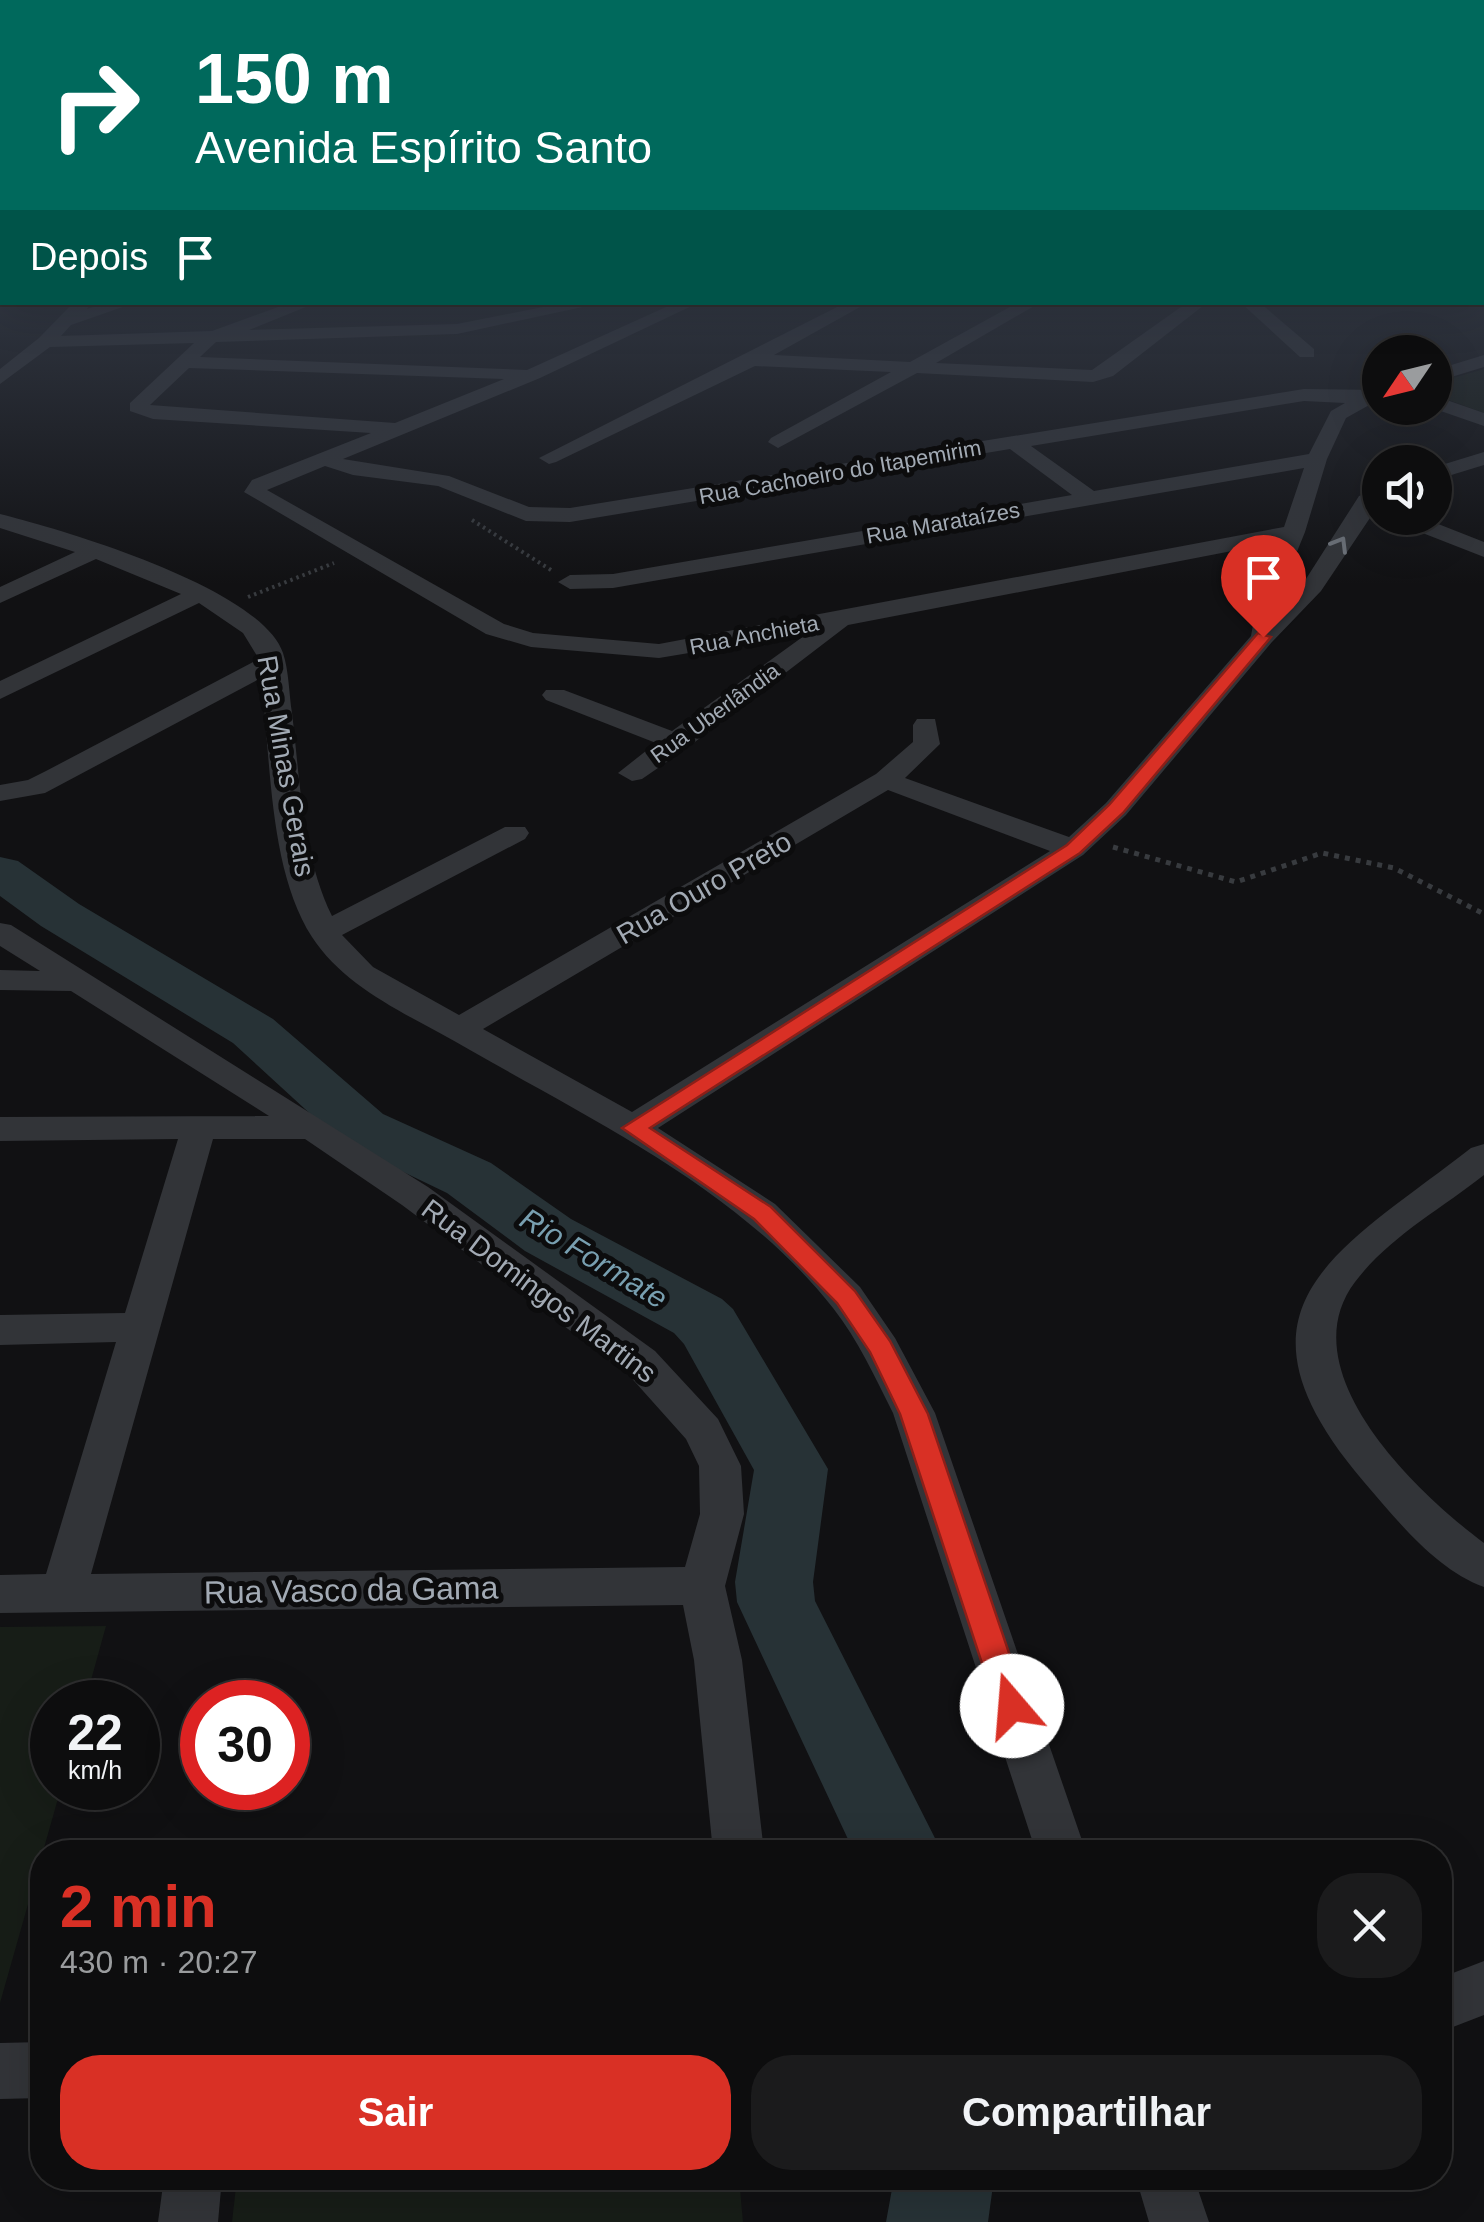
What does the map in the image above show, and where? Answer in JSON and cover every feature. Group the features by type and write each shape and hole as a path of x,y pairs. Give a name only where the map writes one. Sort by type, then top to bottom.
{"street":[{"path":"167,377 137,404 139,410 402,429"},
{"path":"324,459 527,377"},
{"path":"549,458 717,377"},
{"path":"778,442 902,377"},
{"name":"Rua Cachoeiro do Itapemirim","path":"324,459 353,469 442,480 512,511 548,516 610,510 1304,394 1362,395"},
{"path":"1352,496 1317,459 1338,415 1362,400"},
{"path":"1452,408 1484,420"},
{"path":"1013,442 1088,497"},
{"path":"1452,468 1484,458"},
{"name":"Rua Anchieta","path":"324,459 255,489 259,496 364,552 476,620 531,640 669,651 1294,532"},
{"name":"Rua Marataízes","path":"570,582 613,581 1317,459"},
{"path":"1263,637 1273,581 1294,532 1352,496"},
{"path":"633,1128 1079,844 1154,767 1263,637 1313,586 1352,496"},
{"name":"Rua Minas Gerais","path":"0,521 93,552 213,600 255,630 270,651 292,812 308,892 324,932 362,974 633,1128 762,1213 846,1297 881,1348 914,1414 1056,1840"},
{"path":"1447,535 1484,550"},
{"path":"0,596 93,552"},
{"path":"1273,581 1293,588 1313,586"},
{"path":"0,690 213,600"},
{"name":"Rua Uberlândia","path":"632,773 846,616"},
{"path":"0,793 56,777 272,662"},
{"path":"555,694 677,742"},
{"name":"Rua Ouro Preto","path":"457,1030 886,780 927,744 926,725"},
{"path":"886,780 1079,844"},
{"path":"324,932 515,833"},
{"name":"Rua Domingos Martins","path":"0,932 312,1126 415,1196 641,1362 702,1430 720,1466 722,1514 702,1586 718,1660 738,1840"},
{"path":"0,980 81,981"},
{"path":"0,1129 312,1126"},
{"path":"63,1594 199,1127"},
{"path":"1484,1156 1344,1269 1324,1300 1315,1334 1319,1368 1339,1412 1366,1452 1400,1491 1484,1568"},
{"path":"0,1330 143,1327"},
{"name":"Rua Vasco da Gama","path":"0,1594 702,1586"},
{"path":"1452,2000 1484,1988"},
{"path":"0,2071 30,2070"},
{"path":"188,2222 192,2190"},
{"path":"1170,2190 1179,2222"}],"path":[{"path":"470,519 570,582"},
{"path":"213,600 364,552"},
{"path":"1079,844 1236,882 1322,853 1394,868 1484,914"}],"shaded area":[{"path":"1484,377 1484,413 1452,401 1452,378"},
{"path":"106,1626 91,1680 30,1680 30,1810 55,1810 46,1840 30,1840 30,1897 0,2003 0,1627"},
{"path":"236,2190 740,2190 743,2222 232,2222"}],"waterway":[{"name":"Rio Formate","path":"0,872 60,915 253,1031 362,1128 469,1178 548,1235 698,1316 709,1327 791,1469 774,1582 776,1602 892,1840"},
{"name":"Rio Formate","path":"937,2222 942,2190"}],"route":[{"path":"1012,1706 914,1414 881,1348 846,1297 762,1213 633,1128 743,1062 1073,849 1116,809 1263,637"}]}
